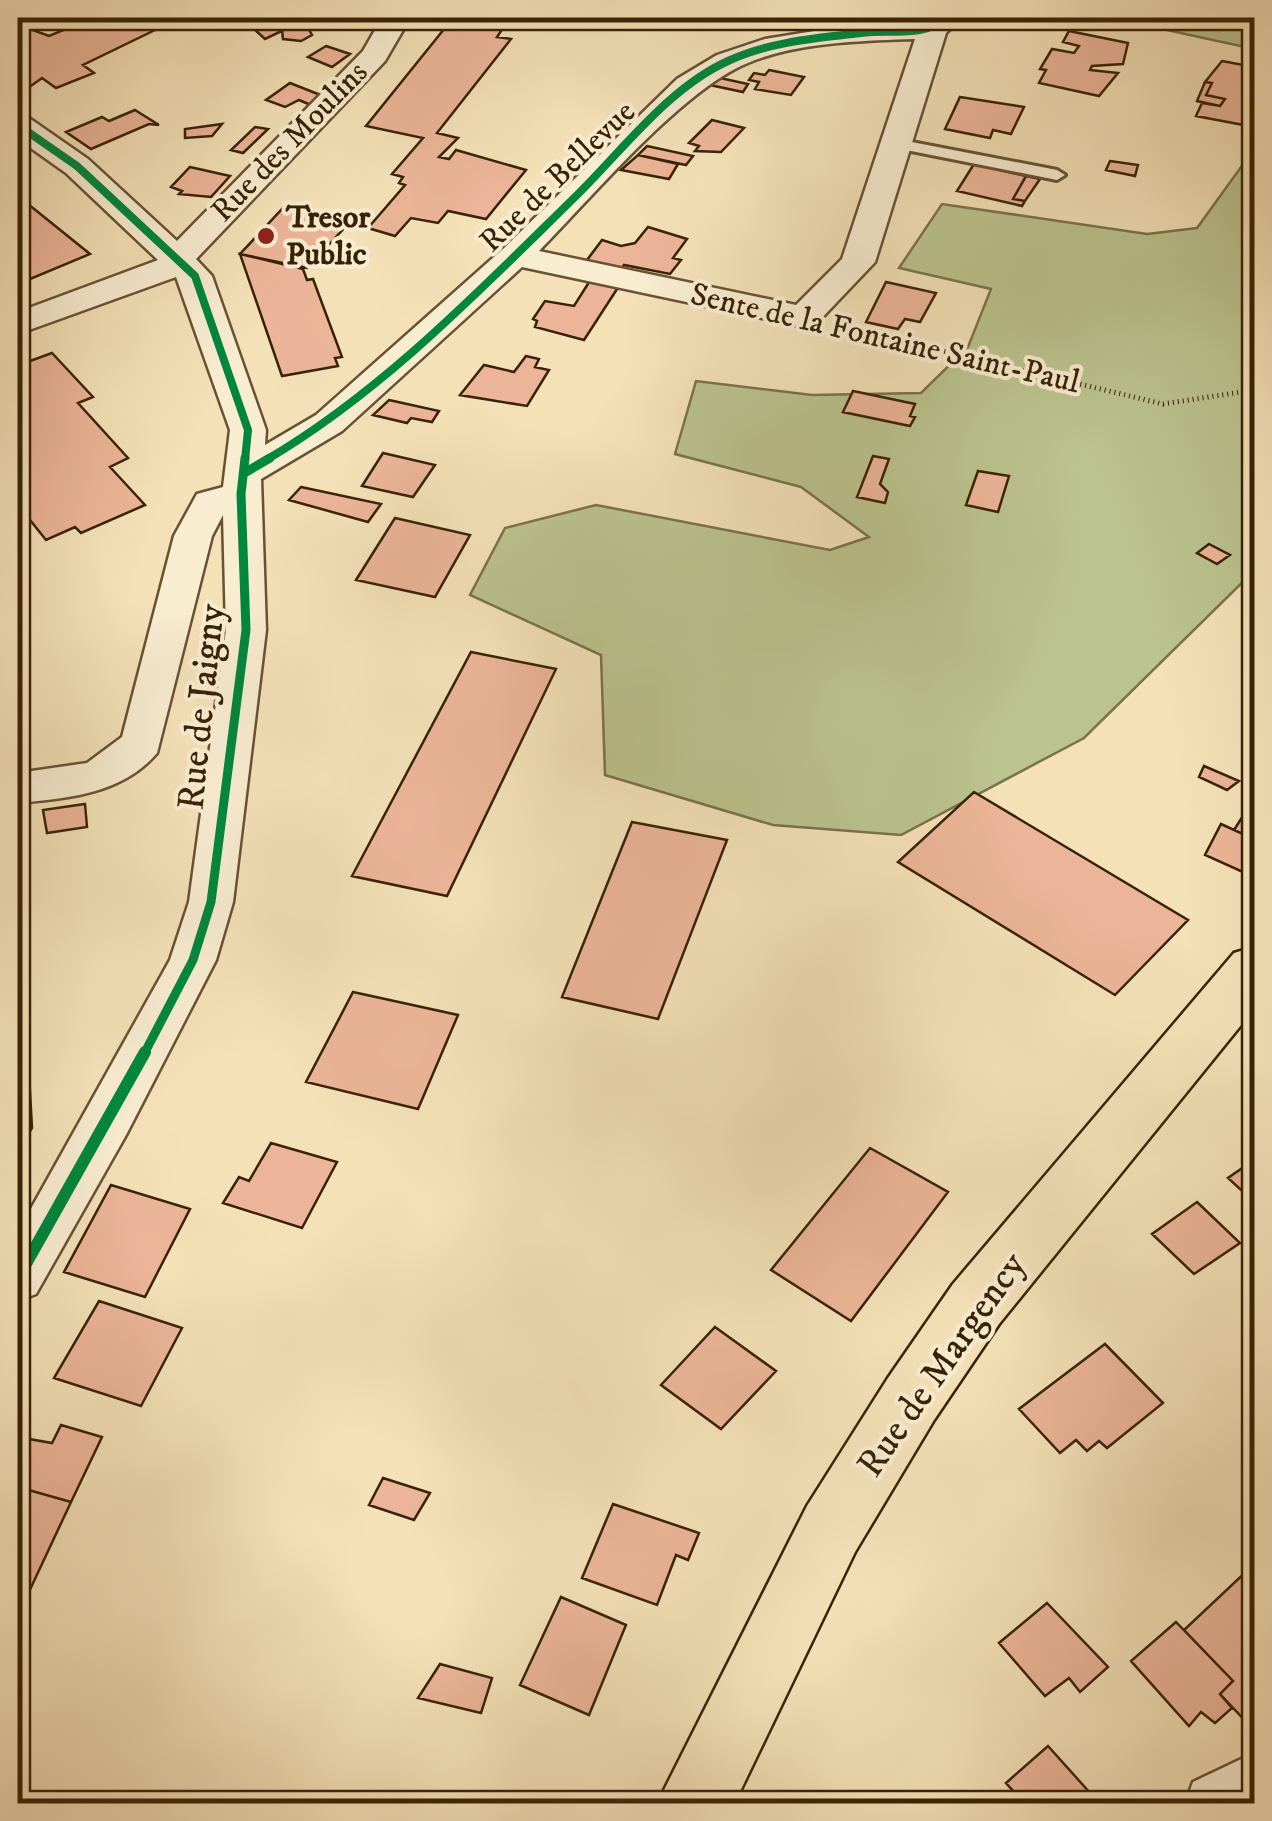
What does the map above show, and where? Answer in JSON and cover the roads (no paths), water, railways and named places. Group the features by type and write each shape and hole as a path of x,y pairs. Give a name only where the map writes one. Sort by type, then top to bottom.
{"main road":[{"name":"Rue de Margency","path":"694,1804 831,1529 911,1399 976,1304 1254,970"}],"street":[{"name":"Rue des Moulins","path":"178,260 375,55 396,18"},
{"path":"896,144 940,24"},
{"name":"Rue de Bellevue","path":"18,788 118,771 131,758 142,742 193,536 210,503 329,423 515,256 688,85 726,61 801,40 940,24"},
{"name":"Rue de Jaigny","path":"18,125 77,166 200,284 248,430 243,483 246,630 211,902 184,976 109,1122 18,1278"},
{"name":"Sente de la Fontaine Saint-Paul","path":"515,256 804,317 858,262 896,144"},
{"path":"18,324 170,268 178,260"},
{"path":"1215,1804 1254,1784"}],"lane":[{"path":"896,144 1058,175"}],"place":[{"name":"Tresor Public","path":"266,236"}]}
